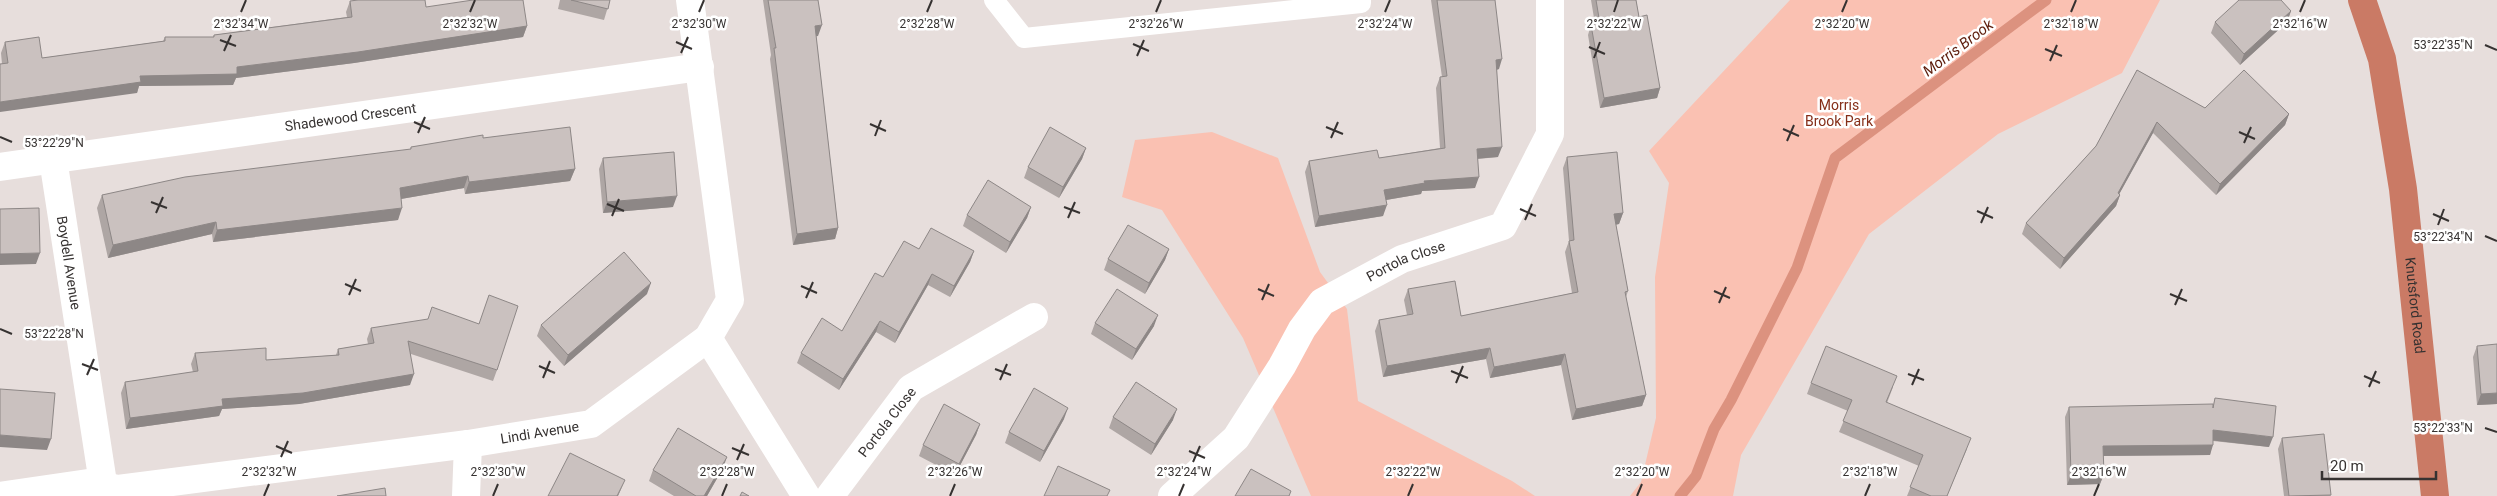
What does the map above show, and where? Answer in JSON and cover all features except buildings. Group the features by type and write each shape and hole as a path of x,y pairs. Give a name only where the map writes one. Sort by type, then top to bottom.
{"highway":[{"name":"Knutsford Road","path":"2362,0 2382,59 2403,189 2435,496"}],"street":[{"name":"Lindi Avenue","path":"0,496 88,483 104,491 468,444 591,424 708,338 730,300 690,0"},
{"name":"Portola Close","path":"1172,496 1236,438 1282,366 1302,329 1322,302 1402,259 1503,226 1550,134 1550,0"},
{"name":"Shadewood Crescent","path":"0,166 700,67"},
{"name":"Boydell Avenue","path":"53,159 104,491"},
{"name":"Portola Close","path":"830,496 911,388 1034,317"},
{"path":"708,338 806,496"},
{"path":"466,496 468,444"}],"lane":[{"path":"994,0 1024,38 1361,3 1361,0"}],"green space":[{"name":"Morris Brook Park","path":"1790,0 2160,0 2122,73 1998,134 1869,234 1741,455 1733,496 1630,496 1641,482 1656,418 1655,277 1669,183 1649,151"},
{"path":"1212,132 1278,158 1320,272 1347,309 1358,401 1512,481 1535,496 1311,496 1243,338 1162,210 1122,197 1135,140"}],"waterway":[{"name":"Morris Brook","path":"1680,496 1696,476 1714,429 1731,400 1797,268 1835,158 2046,0"}]}
